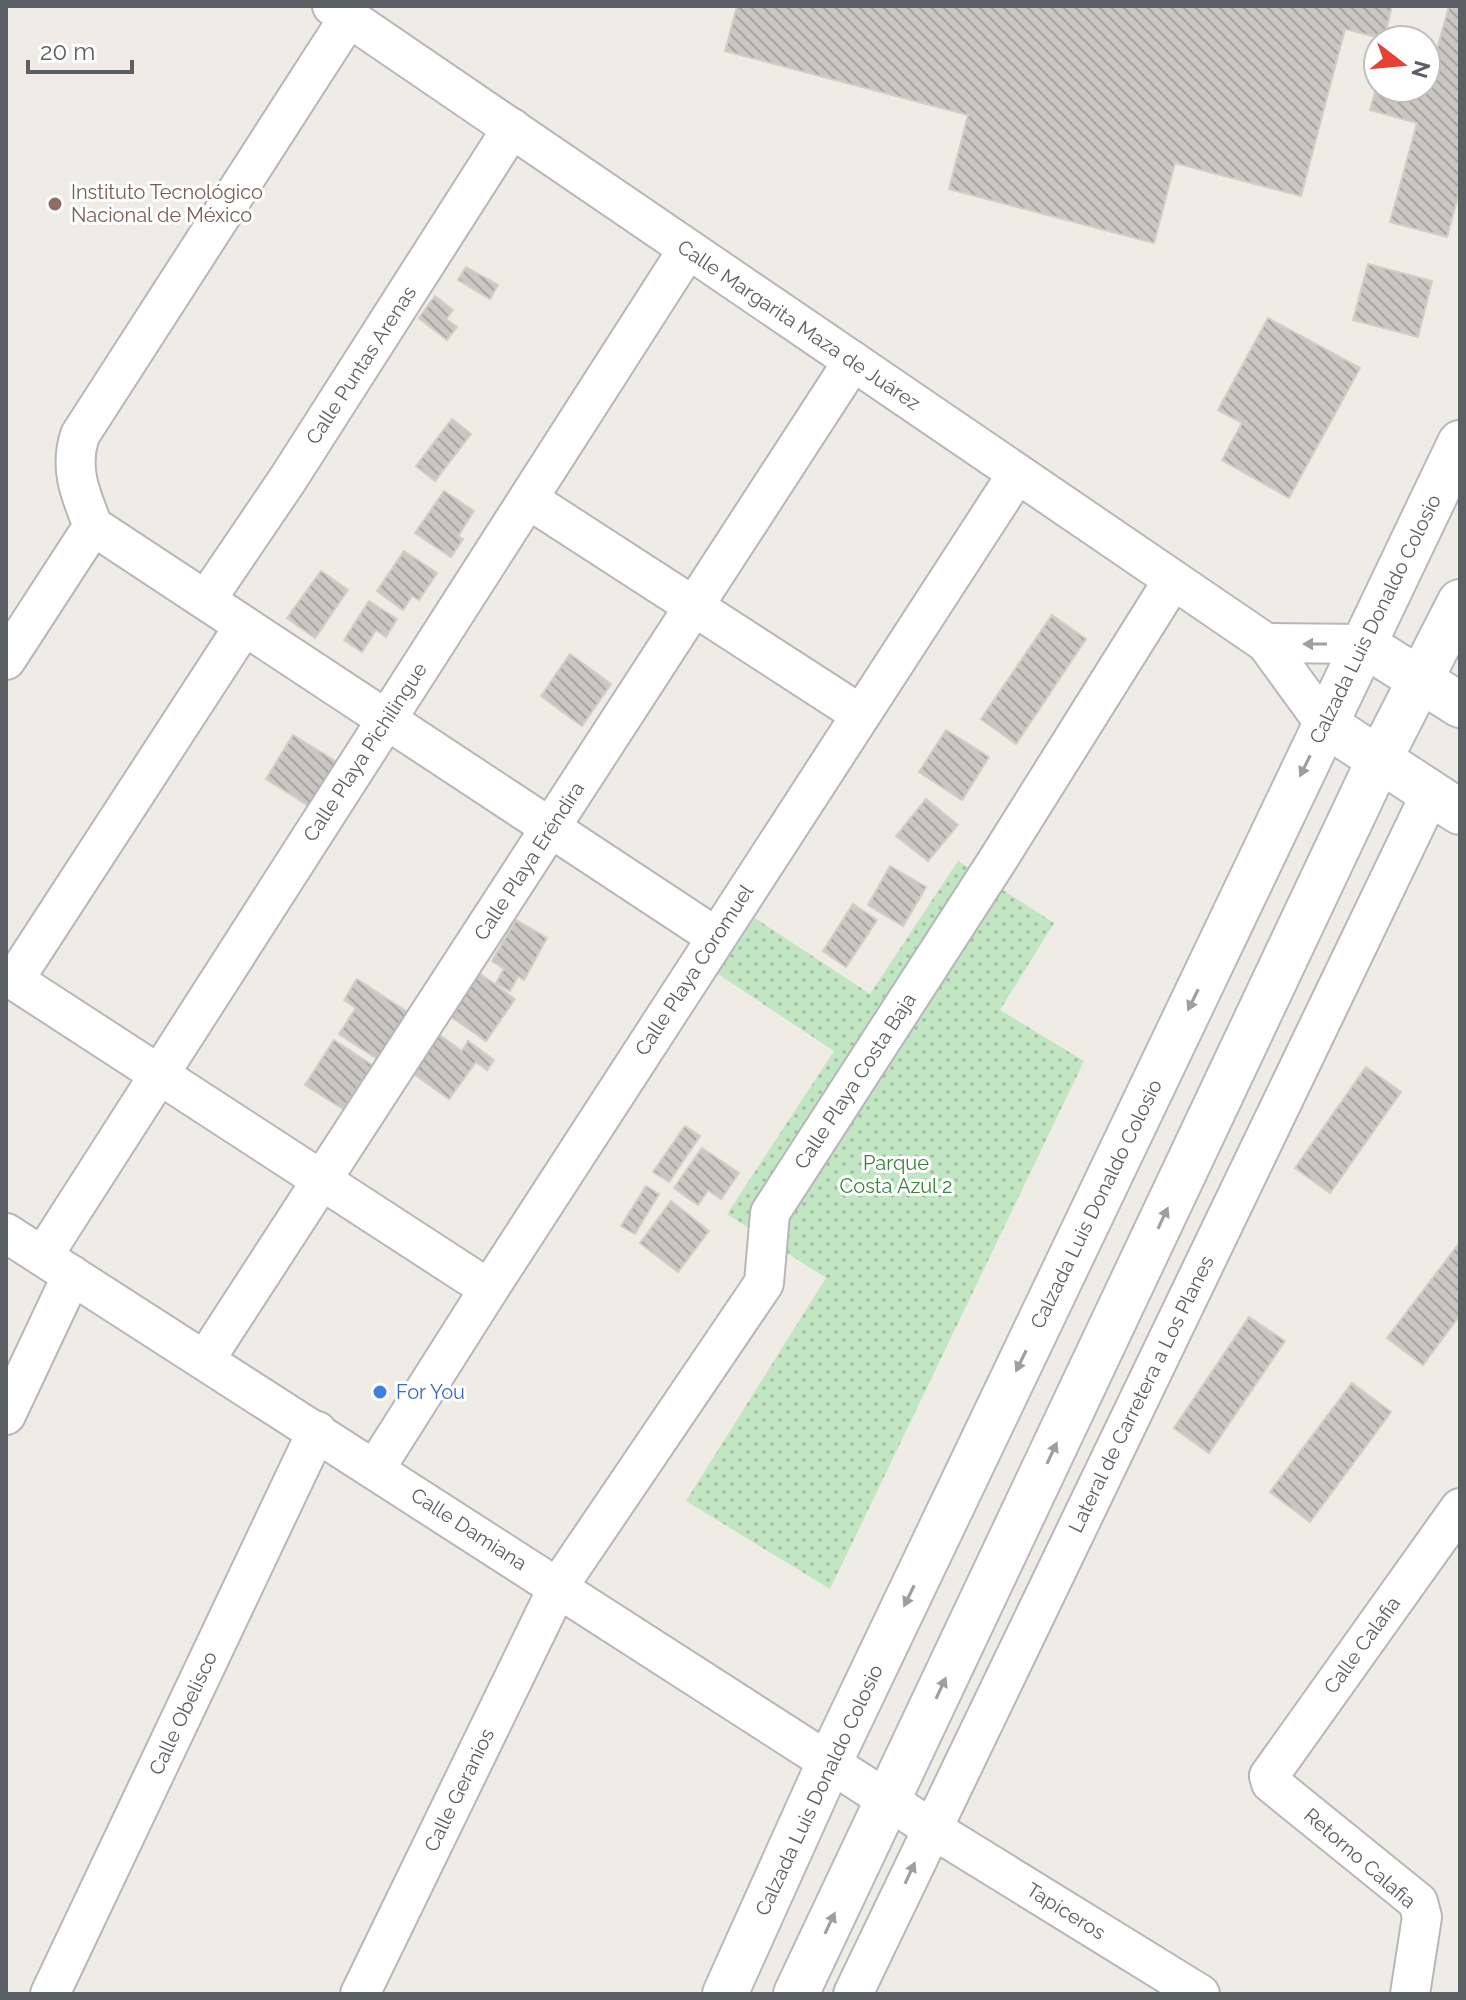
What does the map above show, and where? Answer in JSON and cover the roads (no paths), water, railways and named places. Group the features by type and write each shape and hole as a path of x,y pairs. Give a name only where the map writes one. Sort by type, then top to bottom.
{"main road":[{"name":"Calzada Luis Donaldo Colosio","path":"731,1981 830,1761 1460,443"},
{"path":"796,1994 1379,760 1460,602"},
{"path":"1363,644 1460,705"},
{"path":"1325,724 1445,804"}],"street":[{"name":"Calle Margarita Maza de Juárez","path":"341,12 1266,643 1325,724"},
{"path":"341,12 80,435 74,452 74,472 79,492 93,526 716,937"},
{"name":"Calle Puntas Arenas","path":"206,600 288,479 512,128"},
{"name":"Calle Playa Pichilingue","path":"6,1415 58,1266 159,1074 688,249"},
{"name":"Calle Playa Eréndira","path":"205,1360 853,361"},
{"name":"Calle Playa Coromuel","path":"375,1469 1017,474"},
{"path":"528,499 860,714"},
{"path":"6,660 93,526"},
{"name":"Calle Playa Costa Baja","path":"558,1587 764,1283 770,1213 997,861 1173,580"},
{"path":"244,626 10,977 489,1289"},
{"path":"1266,643 1363,644"},
{"name":"Lateral de Carretera a Los Planes","path":"853,1994 931,1828 1445,804"},
{"name":"Calle Damiana","path":"6,1233 931,1828"},
{"name":"Calle Obelisco","path":"50,1994 317,1431"},
{"name":"Calle Calafia","path":"1271,1783 1271,1772 1449,1549 1460,1508"},
{"name":"Calle Geranios","path":"360,1994 558,1587"},
{"name":"Retorno Calafia","path":"1271,1783 1418,1902 1422,1917 1410,1994"},
{"name":"Tapiceros","path":"931,1828 1200,1994"}],"place":[{"name":"Instituto Tecnológico Nacional de México","path":"55,204"},
{"name":"For You","path":"380,1392"}],"park label":[{"name":"Parque Costa Azul 2","path":"896,1174"}]}
